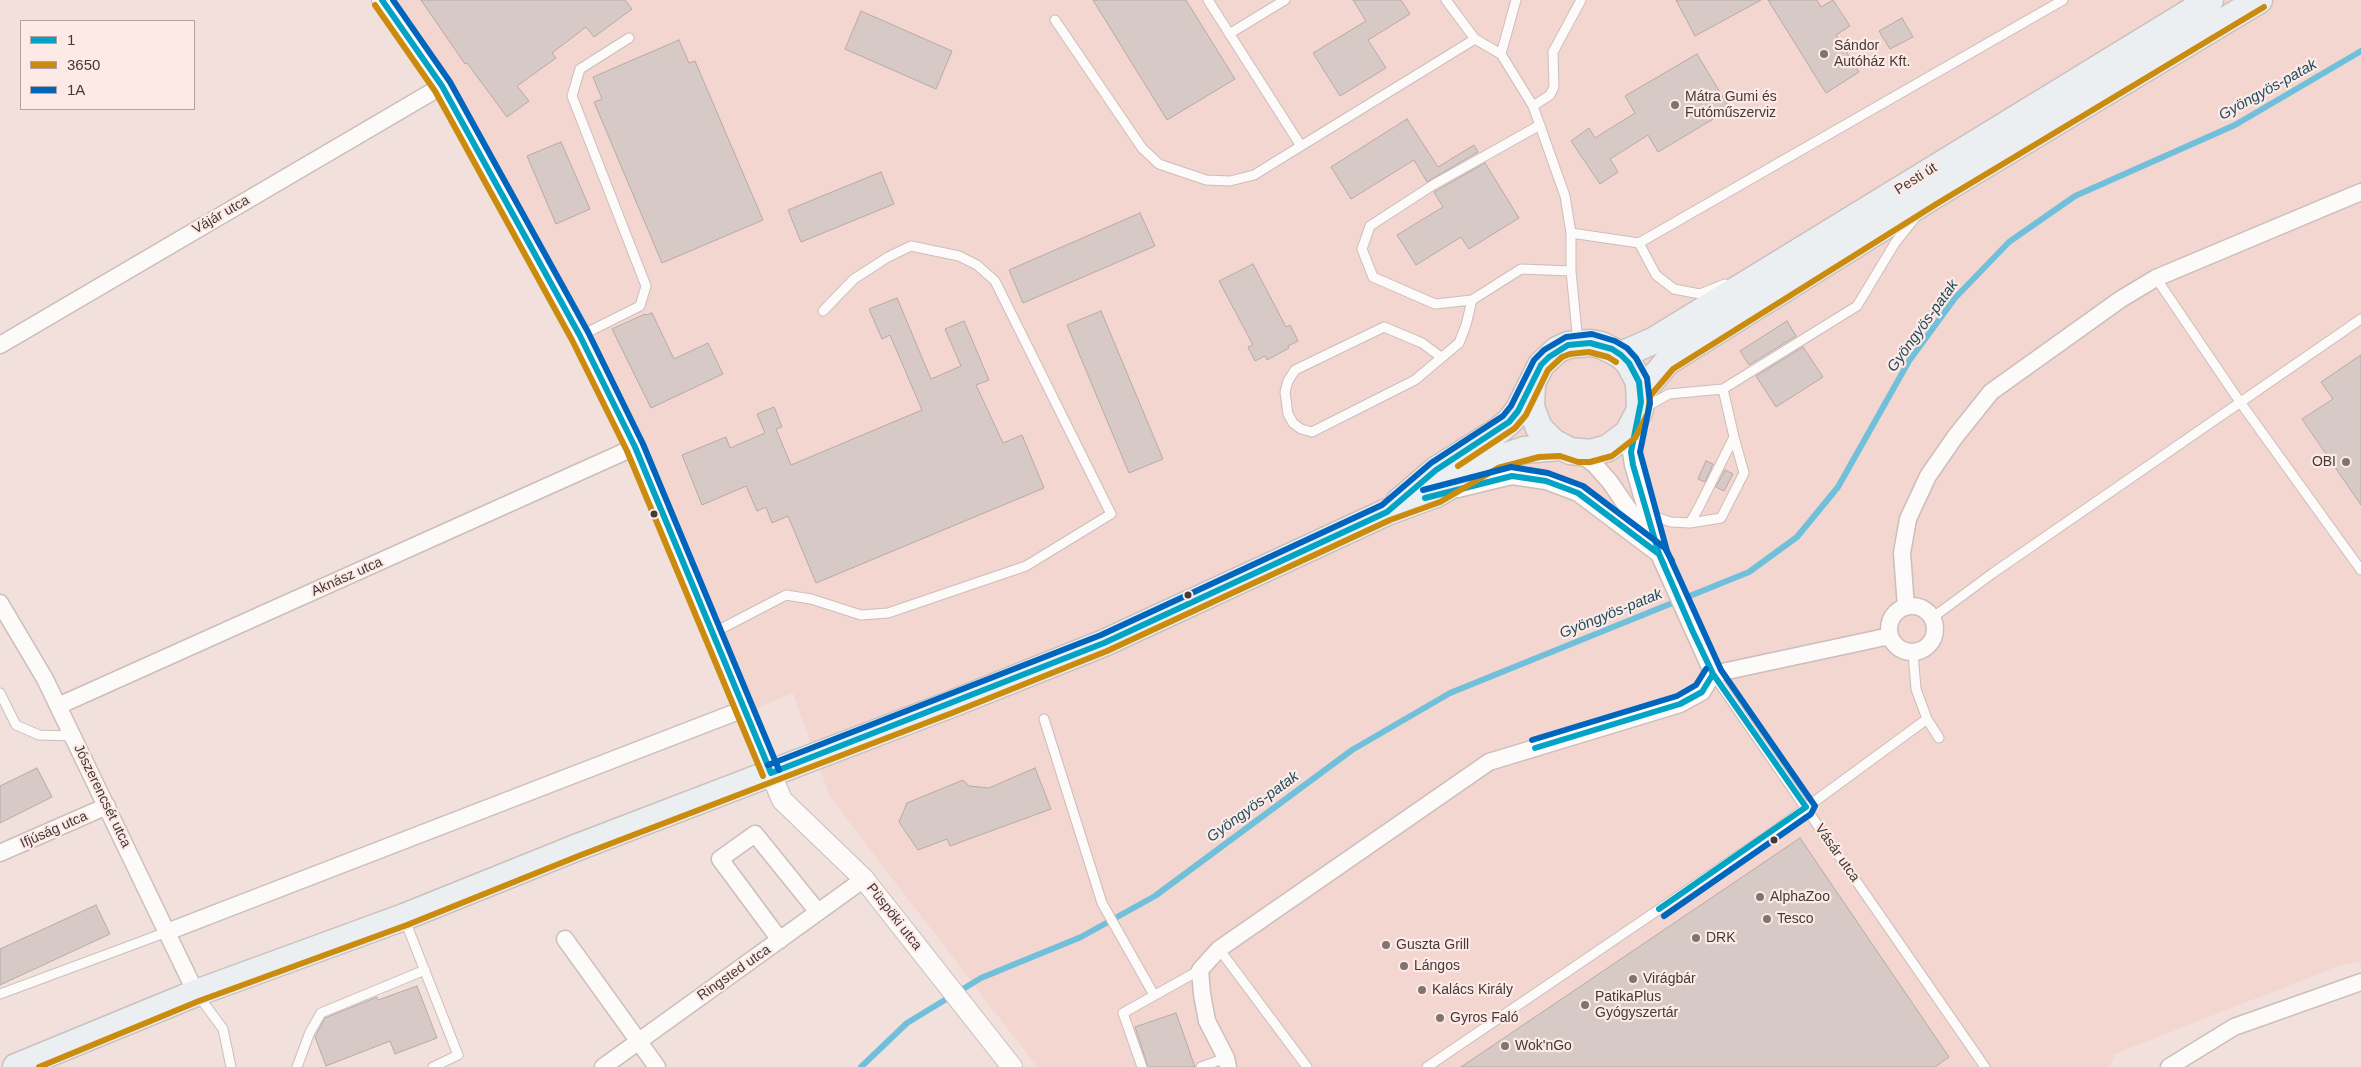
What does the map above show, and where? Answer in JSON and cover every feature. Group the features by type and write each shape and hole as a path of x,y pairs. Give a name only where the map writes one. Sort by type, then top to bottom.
{"main road":[{"name":"Pesti út","path":"1621,355 1654,341 2210,0"},
{"name":"Pesti út","path":"16,1067 196,993 404,917 578,847 1104,643 1387,512 1436,494 1494,460 1524,450 1599,451 1608,448 1628,433 1639,409 1667,362 1933,196 2259,0"},
{"name":"Pesti út","path":"1387,512 1436,470 1498,431 1518,411 1538,370 1557,350 1578,343 1601,344 1621,355 1635,372 1639,409"},
{"name":"Pesti út","path":"1532,385 1531,407 1534,418 1545,436 1570,450"}],"street":[{"name":"Püspöki utca","path":"382,0 442,86 580,336 635,447 782,800 864,879 1012,1067"},
{"name":"Vájár utca","path":"0,345 442,86"},
{"path":"1906,607 1902,553 1908,519 1928,476 1955,437 1991,392 2121,299 2156,278 2361,192"},
{"name":"Vásár utca","path":"1639,409 1631,452 1633,465 1662,560 1713,674"},
{"name":"Aknász utca","path":"58,706 635,447"},
{"name":"Vásár utca","path":"1570,450 1595,465 1610,482 1662,560"},
{"name":"Vásár utca","path":"1436,494 1512,476 1546,481 1578,493 1662,560"},
{"name":"Jószerencsét utca","path":"0,603 45,679 196,993"},
{"path":"1918,607 1929,613 1932,618 1935,633 1933,641 1920,651 1913,653 1896,646 1890,636 1889,624 1900,609 1918,607"},
{"path":"1227,1063 1207,1021 1200,970 1218,949 1489,762 1680,704 1702,692 1713,674 1890,636"},
{"path":"167,932 744,709"},
{"name":"Ifjúság utca","path":"0,853 107,806"},
{"path":"780,940 720,859 755,834 818,912"},
{"name":"Ringsted utca","path":"603,1067 864,879"},
{"path":"565,939 657,1067"},
{"path":"2168,1067 2234,1027 2361,981"}],"lane":[{"path":"1208,0 1301,146"},
{"path":"1229,34 1285,0"},
{"path":"1446,0 1474,39 1501,54 1533,106 1565,196 1571,233 1571,271 1578,343"},
{"path":"1501,54 1516,0"},
{"path":"1533,106 1550,95 1554,87 1553,52 1581,0"},
{"path":"1571,233 1639,243 2063,0"},
{"path":"1055,20 1142,148 1160,164 1206,180 1230,181 1254,175 1474,39"},
{"path":"580,336 640,306 646,286 572,96 580,69 630,38"},
{"path":"1540,125 1433,185 1370,226 1362,249 1373,277 1434,304 1472,300 1521,269 1571,271"},
{"path":"1639,409 1670,394 1723,389 1857,306 1894,243 1933,196"},
{"path":"1639,243 1656,275 1674,289 1700,294 1786,261"},
{"path":"712,633 786,595 812,599 861,615 888,613 1026,566 1111,514 994,281 977,265 959,256 911,246 888,257 854,279 823,311"},
{"path":"2156,278 2240,402 2361,570"},
{"path":"1441,357 1422,343 1384,327 1295,370 1288,381 1285,392 1288,414 1293,423 1301,429 1312,432 1414,380 1459,343 1472,300"},
{"path":"1932,618 2361,319"},
{"path":"1649,515 1671,522 1690,522 1721,518 1744,473 1723,389"},
{"path":"1690,522 1734,437"},
{"path":"1913,653 1916,689 1927,719 1939,738"},
{"name":"Vásár utca","path":"1713,674 1984,1067"},
{"path":"0,694 16,725 39,734 73,736"},
{"path":"1044,719 1102,903 1154,995"},
{"path":"1426,1067 1806,807 1927,719"},
{"path":"404,917 458,1055 433,1067"},
{"path":"0,994 167,932"},
{"path":"1218,949 1306,1067"},
{"path":"297,1067 310,1032 321,1013 425,970"},
{"path":"1142,1067 1124,1013 1200,970"},
{"path":"196,993 223,1029 231,1067"},
{"path":"1200,1067 1227,1063"}],"shaded area":[{"path":"382,0 2361,0 2361,962 2343,964 2115,1054 2110,1067 1037,1067 830,797 793,693 745,713 635,447"}],"building":[{"path":"421,0 625,0 632,9 594,37 586,27 552,53 556,58 517,86 529,101 507,117 467,63 465,64"},
{"path":"1093,0 1186,0 1235,79 1167,120"},
{"path":"1353,0 1401,0 1410,14 1368,40 1386,68 1340,96 1313,53 1366,21"},
{"path":"1676,0 1761,0 1695,36"},
{"name":"Sándor Autóház Kft.","path":"1768,0 1817,0 1821,7 1833,0 1850,26 1836,35 1859,72 1826,93"},
{"path":"861,11 952,51 936,89 845,49"},
{"path":"1902,18 1913,37 1890,49 1879,31"},
{"path":"679,40 689,63 695,61 763,220 662,263 594,102 602,99 593,77"},
{"path":"1697,54 1730,109 1658,152 1648,135 1610,159 1618,172 1600,184 1571,141 1589,128 1595,138 1635,113 1625,96"},
{"path":"1407,119 1438,167 1474,145 1478,152 1427,182 1414,160 1351,199 1331,167"},
{"path":"561,142 590,209 556,224 527,156"},
{"path":"1485,163 1519,218 1469,249 1461,237 1416,265 1397,235 1443,207 1434,192"},
{"path":"881,172 894,204 801,242 788,210"},
{"path":"1140,213 1155,246 1023,303 1009,270"},
{"path":"1253,264 1286,327 1290,325 1298,341 1267,360 1265,356 1255,361 1248,347 1253,345 1219,281"},
{"path":"897,298 931,379 961,366 945,329 964,321 989,380 976,385 1003,443 1022,435 1044,488 816,583 788,516 772,523 766,507 757,511 746,486 702,505 682,455 726,437 730,448 765,433 757,414 774,407 782,427 776,429 791,465 922,410 890,335 882,339 869,309"},
{"path":"1101,311 1163,459 1129,473 1067,325"},
{"path":"652,313 674,359 708,343 723,374 651,408 612,329 645,314"},
{"path":"1787,321 1796,336 1749,365 1740,351"},
{"path":"1803,347 1823,377 1776,407 1756,376"},
{"name":"OBI","path":"2361,355 2361,505 2302,419 2333,399 2321,382"},
{"path":"1706,461 1713,464 1705,482 1698,479"},
{"path":"1725,470 1733,474 1724,491 1716,487"},
{"path":"37,768 52,797 0,823 0,786"},
{"path":"1035,768 1051,809 950,846 947,839 918,850 899,822 907,803 963,780 969,786 989,788"},
{"name":"Tesco","path":"1800,838 1949,1057 1935,1067 1461,1067"},
{"path":"96,905 110,934 0,985 0,949"},
{"path":"417,986 437,1038 395,1054 390,1041 326,1066 315,1037 325,1018 377,997 378,1000"},
{"path":"1176,1013 1195,1067 1148,1067 1135,1027"}],"waterway":[{"name":"Gyöngyös-patak","path":"861,1067 907,1023 981,978 1081,937 1155,896 1352,750 1450,693 1749,572 1797,537 1838,487 1909,361 1955,298 2009,242 2075,196 2235,125 2361,51"}],"transit line":[{"name":"1","path":"382,0 442,86 580,336 635,447 771,773"},
{"name":"1A","path":"393,0 450,82 588,332 643,444 779,770"},
{"name":"3650","path":"375,5 435,91 572,340 627,451 763,776"},
{"name":"3650","path":"39,1067 199,1001 407,925 581,855 952,713 1107,651 1390,520 1440,502 1498,468 1539,457 1560,456 1578,462 1590,462 1612,456 1635,438 1648,413 1650,396 1673,369 1938,203 2264,7"},
{"name":"1A","path":"768,765 1101,635 1382,505 1431,463 1503,416 1511,406 1534,360 1544,350 1566,337 1592,334 1615,341 1627,348 1636,358 1647,378 1650,403 1640,452 1667,551 1721,670 1815,806 1811,814 1664,916"},
{"name":"1","path":"771,773 1104,643 1387,512 1436,470 1509,422 1518,411 1541,365 1549,357 1568,345 1590,343 1612,349 1621,355 1629,363 1639,382 1641,402 1631,452 1633,465 1659,554 1693,632 1713,674 1806,807"},
{"name":"3650","path":"1458,466 1515,428 1526,415 1548,370 1562,357 1589,352 1608,357 1616,362"},
{"name":"1A","path":"1423,490 1511,467 1548,473 1583,486 1665,548 1672,561"},
{"name":"1","path":"1425,498 1512,476 1546,481 1578,493 1659,554 1664,565"},
{"name":"1A","path":"1532,740 1677,696 1696,685 1706,669"},
{"name":"1","path":"1535,748 1680,704 1702,692 1713,674"},
{"name":"1","path":"1659,909 1806,807"}],"place":[{"name":"Sándor Autóház Kft.","path":"1824,54"},
{"name":"Mátra Gumi és Futóműszerviz","path":"1675,105"},
{"name":"OBI","path":"2346,462"},
{"name":"AlphaZoo","path":"1760,897"},
{"name":"Tesco","path":"1767,919"},
{"name":"DRK","path":"1696,938"},
{"name":"Guszta Grill","path":"1386,945"},
{"name":"Lángos","path":"1404,966"},
{"name":"Virágbár","path":"1633,979"},
{"name":"Kalács Király","path":"1422,990"},
{"name":"PatikaPlus Gyógyszertár","path":"1585,1005"},
{"name":"Gyros Faló","path":"1440,1018"},
{"name":"Wok'nGo","path":"1505,1046"}]}
